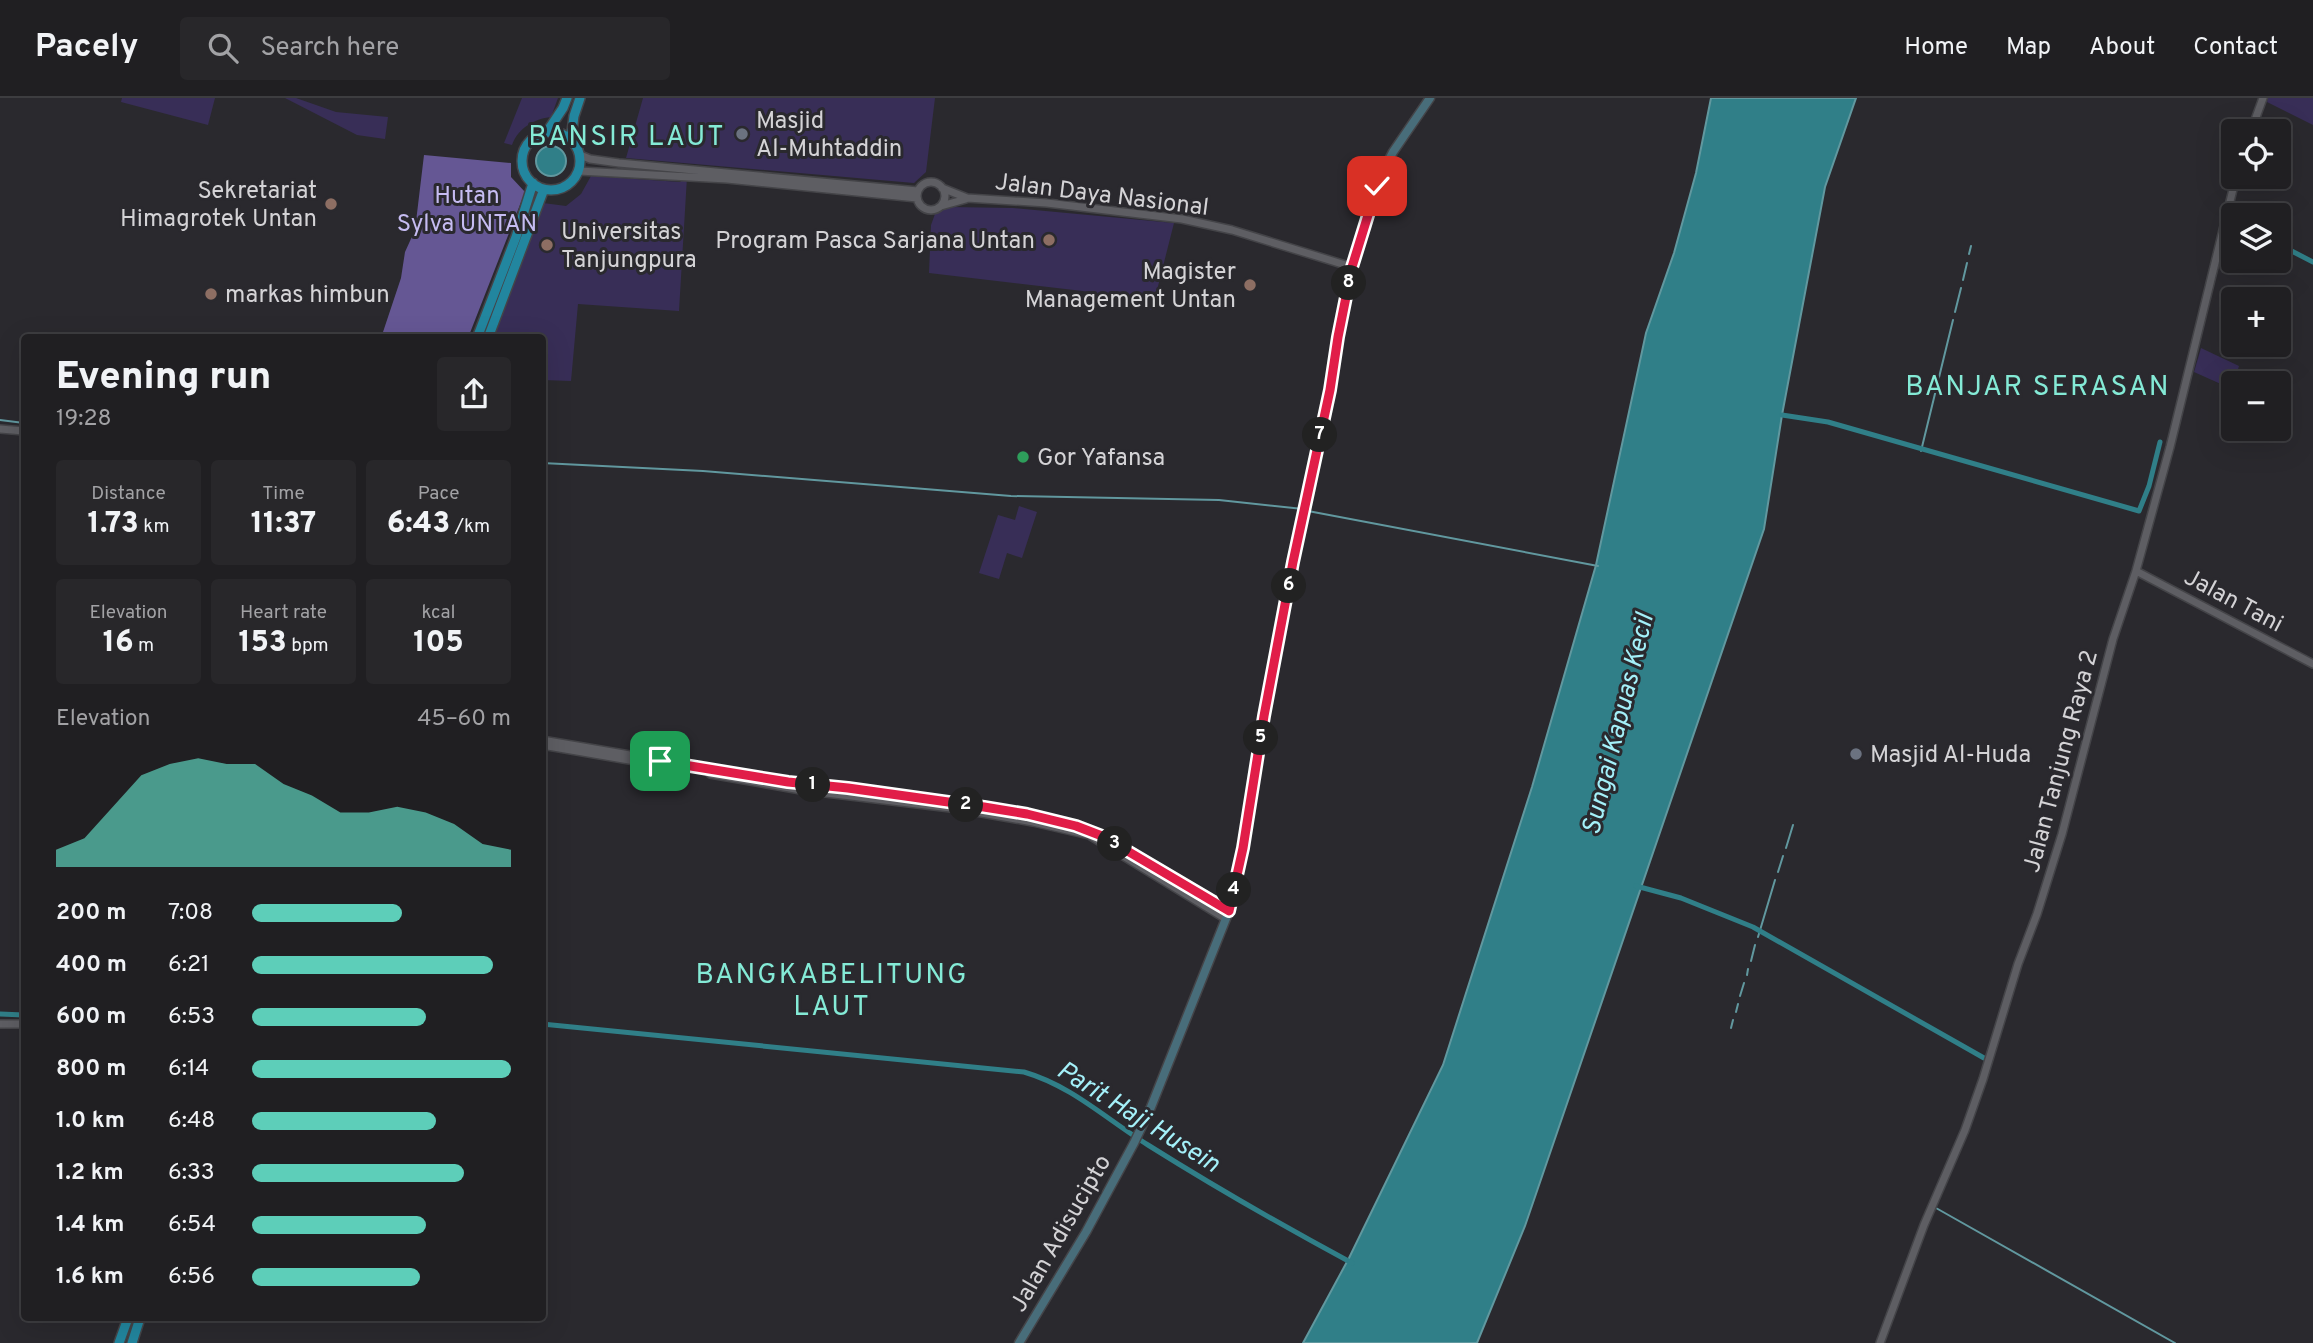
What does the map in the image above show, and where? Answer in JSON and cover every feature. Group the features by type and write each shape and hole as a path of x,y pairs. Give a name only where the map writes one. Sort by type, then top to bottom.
{"highway":[{"path":"547,132 564,134 580,155 579,171 568,185 552,190 533,183 525,173 521,155 532,139 547,132 567,98"},
{"path":"570,139 580,98"},
{"path":"479,334 533,183"},
{"path":"490,334 544,189"},
{"path":"119,1343 127,1321"},
{"path":"132,1343 140,1321"}],"main road":[{"path":"1228,915 1243,848 1264,716 1352,267 1382,173 1430,98"},
{"name":"Jalan Adisucipto","path":"1019,1343 1086,1232 1140,1130 1228,915"}],"street":[{"path":"2255,119 2263,98"},
{"path":"580,155 609,162 727,176"},
{"path":"579,171 742,177 917,194 920,205 933,210 941,206 945,197 942,188"},
{"name":"Jalan Daya Nasional","path":"917,194 927,183 936,183 967,198 1047,203 1182,219 1232,230 1352,267"},
{"name":"Jalan Tanjung Raya 2","path":"1880,1343 1928,1214 1965,1130 1987,1069 2018,964 2062,834 2113,639 2136,571 2170,447 2233,189"},
{"name":"Jalan Daya Nasional","path":"941,206 967,198"},
{"path":"0,429 21,431"},
{"name":"Jalan Tani","path":"2136,571 2313,664"},
{"path":"546,741 577,750"},
{"path":"546,746 788,782 848,788 1091,830 1228,915"},
{"path":"0,1024 21,1024"}],"shaded area":[{"path":"122,98 215,98 208,125 121,102"},
{"path":"285,98 296,98 336,112 388,117 385,139 357,135"},
{"path":"522,98 558,98 551,117 527,125 512,145 504,143"},
{"path":"643,98 935,98 926,172 914,183 626,158"},
{"path":"2268,98 2313,98 2313,125 2267,102"},
{"path":"591,176 680,182 687,177 679,311 578,304 571,381 546,380 546,334 494,334 543,203 566,206 581,194"},
{"path":"948,207 1013,208 1174,223 1152,310 1091,292 929,273 931,225 935,214"},
{"path":"2201,348 2239,366 2237,371 2221,371 2221,384 2194,372"},
{"path":"1019,506 1037,512 1022,558 1007,553 999,579 979,573 998,515 1015,520"}],"green space":[{"name":"Hutan Sylva UNTAN","path":"424,155 511,163 511,177 525,192 470,334 382,334 401,278 405,252 415,230"}],"water":[{"name":"Sungai Kapuas Kecil","path":"1711,98 1856,98 1825,187 1782,415 1764,529 1525,1226 1477,1343 1303,1343 1349,1258 1443,1065 1532,787 1596,565 1646,333 1674,253 1696,173"},
{"path":"551,146 562,150 566,161 562,172 551,176 540,172 536,161 540,150"}],"waterway":[{"path":"1969,254 1971,246"},
{"path":"2291,251 2313,262"},
{"path":"1963,280 1967,263"},
{"path":"1955,312 1961,288"},
{"path":"1921,451 1953,320"},
{"path":"1782,415 1828,422 2139,511 2149,486 2160,442"},
{"path":"0,420 21,423"},
{"path":"546,463 703,471 1011,496 1219,500 1303,509"},
{"path":"1308,511 1598,566"},
{"path":"1786,848 1793,825"},
{"path":"1778,872 1783,856"},
{"path":"1758,937 1775,880"},
{"path":"1636,886 1681,898 1753,927 1984,1058"},
{"path":"1751,961 1755,945"},
{"path":"1747,975 1748,969"},
{"path":"1740,996 1744,983"},
{"path":"1736,1012 1738,1004"},
{"name":"Parit Haji Husein","path":"0,1014 21,1015"},
{"path":"1731,1028 1733,1020"},
{"name":"Parit Haji Husein","path":"546,1024 1024,1072 1073,1094 1198,1176 1352,1263"},
{"path":"1936,1208 2175,1343"}],"place":[{"name":"Masjid Al-Muhtaddin","path":"742,134"},
{"name":"Sekretariat Himagrotek Untan","path":"331,204"},
{"name":"Program Pasca Sarjana Untan","path":"1049,240"},
{"name":"Universitas Tanjungpura","path":"547,245"},
{"name":"Magister Management Untan","path":"1250,285"},
{"name":"markas himbun","path":"211,294"},
{"name":"Gor Yafansa","path":"1023,457"},
{"name":"Masjid Al-Huda","path":"1856,754"}],"district":[{"name":"BANSIR LAUT","path":"627,135"},
{"name":"BANJAR SERASAN","path":"2038,385"},
{"name":"BANGKABELITUNG LAUT","path":"832,989"}],"route":[{"path":"660,761 788,782 984,807 1076,826 1102,836 1229,911 1243,848 1293,562 1330,390 1352,267 1377,186"}]}
